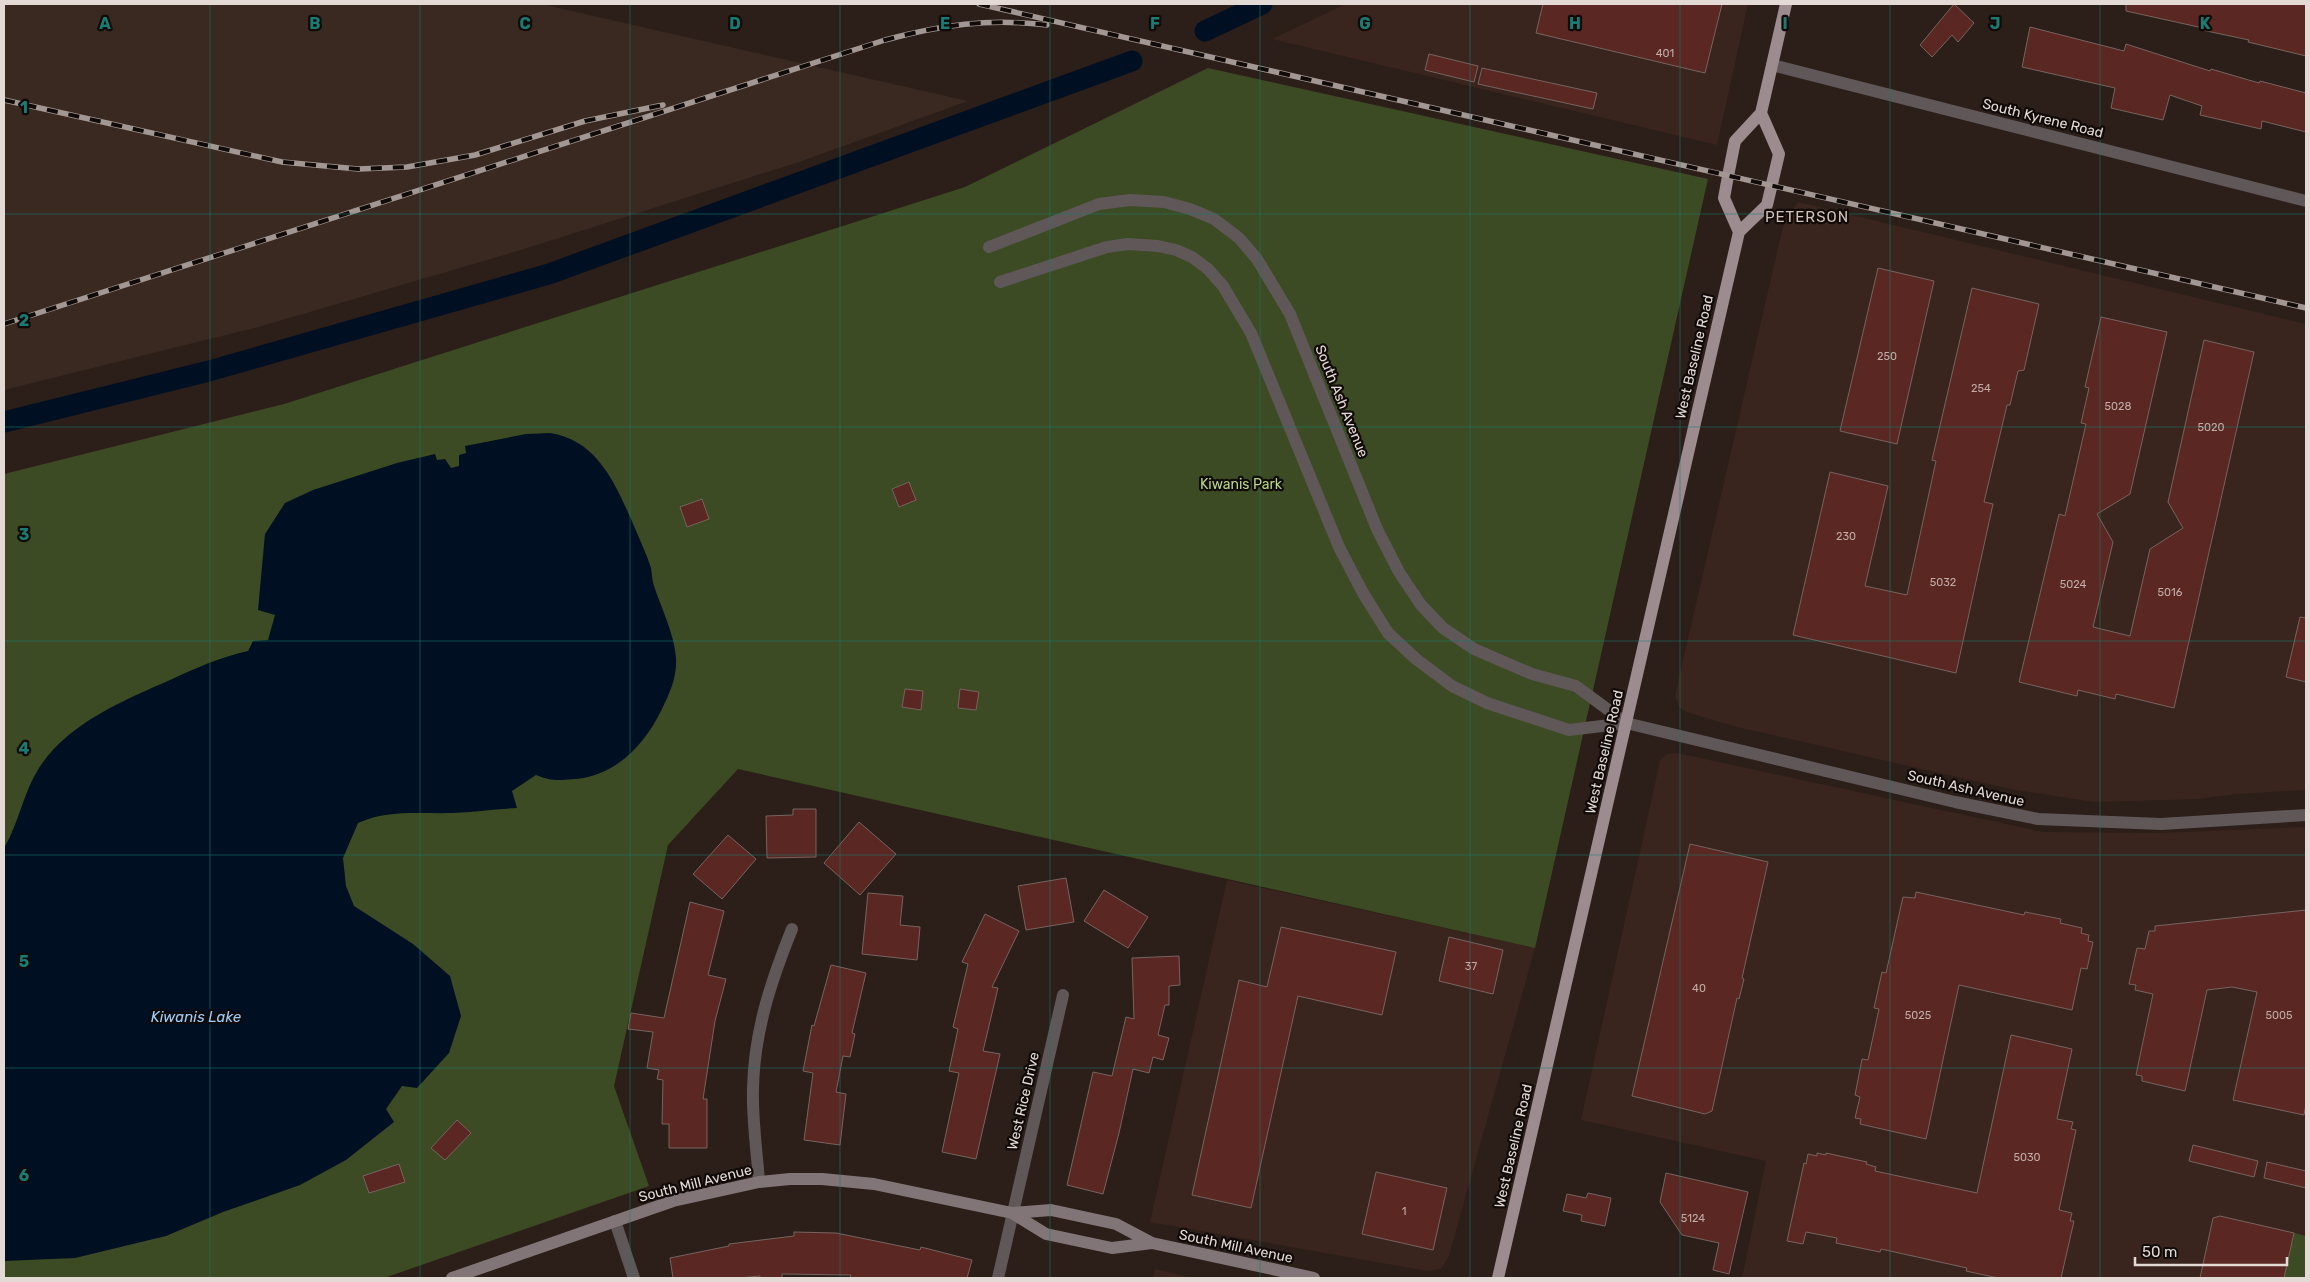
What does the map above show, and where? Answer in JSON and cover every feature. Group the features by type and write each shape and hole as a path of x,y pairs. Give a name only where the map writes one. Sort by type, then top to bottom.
{"main road":[{"path":"1761,113 1778,154 1767,205 1739,232 1724,198 1735,141 1761,113 1786,4"},
{"name":"West Baseline Road","path":"1498,1278 1739,232"}],"street":[{"name":"South Kyrene Road","path":"1772,65 2306,201"},
{"name":"South Ash Avenue","path":"989,247 1099,204 1130,200 1164,202 1190,209 1214,219 1239,238 1256,258 1290,314 1378,528 1399,572 1421,605 1443,628 1474,649 1532,674 1576,686 1626,723"},
{"name":"South Ash Avenue","path":"1000,282 1107,247 1128,244 1158,246 1176,250 1192,257 1208,269 1223,286 1252,333 1339,547 1363,593 1388,633 1416,659 1452,686 1487,703 1569,730 1626,723 1955,802 2038,819 2146,824 2306,815"},
{"path":"759,1182 752,1091 759,1027 768,992 792,929"},
{"name":"West Rice Drive","path":"998,1278 1063,995"},
{"name":"South Mill Avenue","path":"452,1278 673,1201 759,1182 822,1179 874,1184 1012,1213 1046,1209 1116,1224 1152,1243 1314,1278"},
{"name":"South Mill Avenue","path":"1012,1213 1046,1234 1112,1248 1152,1243"},
{"path":"615,1221 634,1278"}],"shaded area":[{"path":"4,4 541,4 968,101 799,162 521,250 262,326 4,390"},
{"path":"1346,4 1748,4 1717,145 1272,39"},
{"path":"1798,202 2306,324 2306,790 2237,794 2198,799 2094,802 2010,789 1737,727 1686,712 1679,707 1675,695 1781,235 1785,221"},
{"path":"1677,753 2043,832 2159,833 2306,827 2306,1278 1742,1278 1766,1161 1581,1120 1660,761 1666,754"},
{"path":"1227,880 1535,948 1449,1256 1441,1269 1427,1271 1150,1222"},
{"path":"1155,1269 1192,1278 1153,1278"}],"green space":[{"name":"Kiwanis Park","path":"1208,68 1708,179 1535,948 738,769 668,845 614,1086 649,1186 384,1278 4,1278 4,474 284,404 965,187"},
{"path":"2291,1232 2306,1236 2306,1278 2284,1278 2293,1238"}],"water":[{"name":"Kiwanis Lake","path":"550,433 566,437 580,444 591,453 601,464 618,491 651,568 654,586 673,640 676,658 675,672 668,697 647,734 628,756 604,771 591,776 565,780 551,780 536,775 512,791 517,808 452,813 392,814 358,823 343,858 346,886 354,906 413,944 450,976 461,1016 449,1053 417,1088 402,1086 386,1109 394,1122 346,1160 300,1185 223,1212 166,1236 75,1258 4,1261 4,848 39,768 65,738 98,715 134,696 199,667 248,651 253,641 268,640 275,615 258,610 265,534 285,503 313,490 397,463 435,454 437,460 445,459 451,468 459,466 459,455 466,453 465,446 526,434"}],"building":[{"path":"1543,4 1722,4 1705,73 1536,33"},
{"path":"1954,4 1974,23 1958,42 1952,35 1932,57 1920,45"},
{"path":"2126,4 2306,4 2306,56 2248,42 2249,40 2202,30 2203,28 2126,11"},
{"path":"2030,27 2124,51 2126,44 2210,71 2211,69 2259,83 2260,81 2306,93 2306,132 2262,121 2261,129 2200,115 2202,106 2170,95 2163,120 2111,108 2115,88 2022,67"},
{"path":"1429,54 1478,66 1474,82 1425,70"},
{"path":"1482,68 1597,93 1593,109 1478,84"},
{"path":"1878,268 1934,281 1897,444 1840,431"},
{"path":"1972,288 2039,304 2024,370 2018,371 2010,405 2007,405 1984,502 1993,504 1956,673 1793,635 1830,472 1888,486 1865,586 1907,595 1936,461 1932,460"},
{"path":"2101,317 2167,332 2130,494 2097,514 2113,542 2093,627 2130,636 2150,549 2183,528 2168,502 2204,340 2254,352 2174,708 2116,694 2115,699 2078,690 2077,696 2019,682 2059,514 2065,516 2086,424 2081,423 2089,388 2085,387"},
{"path":"909,482 916,500 899,507 892,489"},
{"path":"702,499 709,519 687,527 680,507"},
{"path":"2300,617 2306,618 2306,682 2286,677"},
{"path":"905,689 923,691 921,710 902,707"},
{"path":"960,689 979,692 976,710 958,708"},
{"path":"793,809 816,809 816,857 767,858 766,816 793,815"},
{"path":"859,822 896,854 860,895 824,863"},
{"path":"728,835 756,859 722,899 693,874"},
{"path":"1690,844 1768,862 1742,978 1744,979 1739,999 1737,998 1712,1111 1705,1114 1632,1096"},
{"path":"1066,878 1074,922 1026,930 1018,886"},
{"path":"1104,890 1148,917 1128,948 1084,921"},
{"path":"1916,892 2024,915 2025,912 2061,919 2060,923 2082,928 2081,933 2089,935 2088,941 2093,942 2087,969 2081,968 2072,1010 1959,985 1926,1139 1860,1124 1861,1119 1855,1118 1860,1097 1855,1095 1862,1059 1868,1060 1879,1009 1874,1008 1882,972 1886,973 1903,897 1915,898"},
{"path":"868,893 903,896 900,925 920,927 917,960 862,954"},
{"path":"690,902 724,911 708,975 726,979 715,1021 703,1099 707,1099 707,1148 669,1148 669,1124 662,1124 663,1080 657,1079 659,1070 647,1068 653,1032 628,1029 631,1013 664,1018"},
{"path":"2306,910 2306,1104 2304,1115 2233,1100 2257,992 2232,987 2207,990 2185,1091 2142,1081 2142,1076 2136,1075 2153,994 2135,990 2136,985 2129,984 2137,948 2145,949 2149,931 2155,931 2155,926"},
{"path":"985,914 1019,931 992,987 998,988 983,1051 1000,1054 976,1159 942,1152 959,1073 949,1071 958,1029 953,1027 968,964 962,962"},
{"path":"1281,927 1396,952 1382,1015 1298,996 1251,1208 1192,1195 1239,980 1267,987"},
{"path":"1449,937 1503,950 1493,994 1439,981"},
{"path":"1179,956 1180,985 1169,986 1169,1005 1165,1005 1158,1035 1169,1038 1163,1060 1153,1057 1149,1073 1133,1069 1103,1194 1067,1185 1093,1072 1112,1076 1126,1017 1134,1019 1132,958"},
{"path":"831,965 866,973 852,1033 855,1034 850,1057 843,1056 836,1092 846,1094 840,1145 804,1140 813,1073 803,1071 812,1025 814,1026"},
{"path":"2011,1035 2072,1049 2057,1119 2073,1122 2071,1129 2076,1130 2059,1210 2072,1213 2070,1221 2074,1221 2061,1278 1998,1278 1966,1271 1967,1268 1881,1249 1880,1252 1836,1243 1837,1238 1806,1232 1803,1244 1787,1241 1804,1163 1806,1164 1808,1154 1817,1156 1817,1153 1826,1155 1826,1153 1867,1162 1866,1164 1876,1167 1875,1171 1977,1193"},
{"path":"457,1120 471,1133 445,1160 431,1148"},
{"path":"2193,1145 2258,1161 2254,1177 2189,1161"},
{"path":"2267,1162 2306,1171 2306,1188 2264,1178"},
{"path":"399,1164 405,1182 369,1193 363,1176"},
{"path":"1376,1172 1447,1188 1433,1250 1362,1234"},
{"path":"1666,1173 1748,1192 1729,1274 1713,1270 1719,1243 1682,1235 1660,1202"},
{"path":"1588,1193 1611,1198 1605,1226 1581,1221 1582,1215 1563,1211 1567,1194 1586,1198"},
{"path":"2220,1216 2294,1233 2284,1278 2200,1278 2213,1218"},
{"path":"794,1232 836,1233 920,1250 921,1247 972,1260 967,1278 850,1278 851,1275 782,1274 782,1278 760,1278 760,1276 673,1278 670,1258 729,1246 729,1244 794,1236"}],"waterway":[{"path":"1205,31 1262,4"},
{"path":"4,422 209,371 549,274 1132,61"}],"railway":[{"path":"979,4 2306,308"},
{"path":"4,324 885,40 926,30 965,24 1005,22 1047,25"},
{"path":"4,100 282,162 358,169 407,167 475,155 585,121 663,105"}],"district":[{"name":"PETERSON","path":"1807,217"}]}
